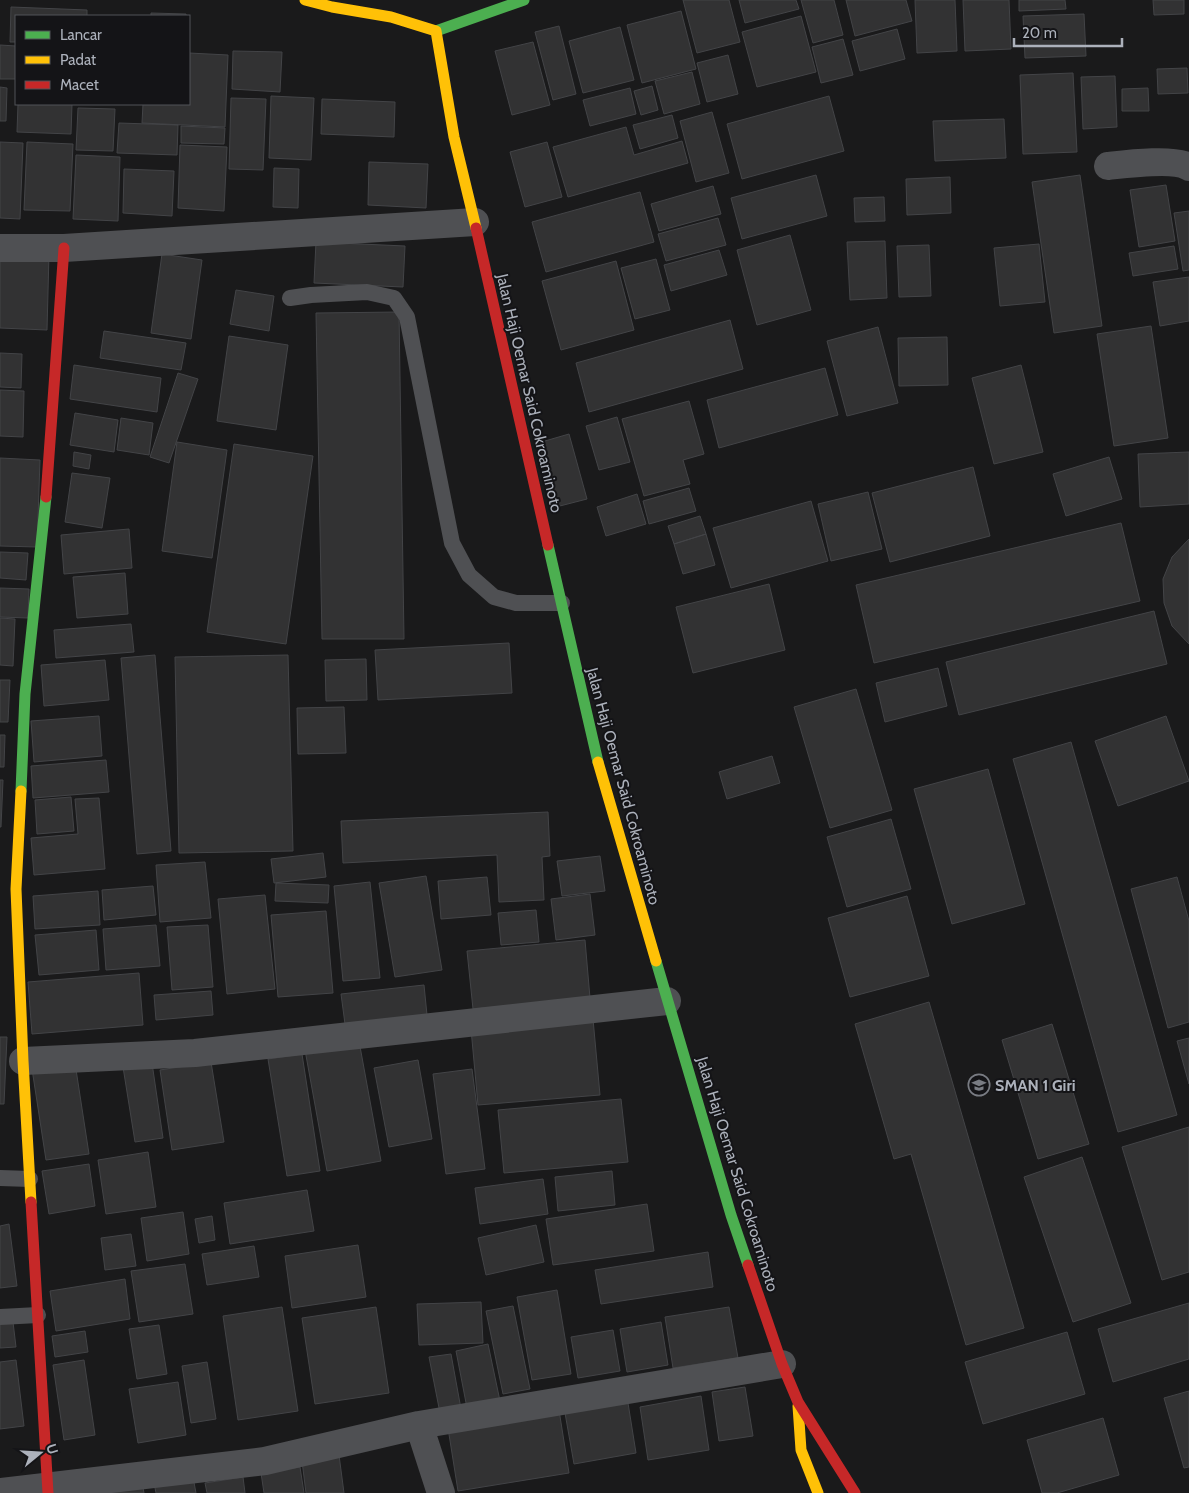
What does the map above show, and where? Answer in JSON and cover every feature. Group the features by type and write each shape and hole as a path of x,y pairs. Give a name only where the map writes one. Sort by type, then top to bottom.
{"main road":[{"path":"305,0 332,7 392,8 436,31 524,0"},
{"name":"Jalan Haji Oemar Said Cokroaminoto","path":"436,31 454,137 606,795 731,1215 782,1364 798,1402 855,1493"},
{"path":"48,1490 23,1060 8,888 46,487 64,248"},
{"path":"798,1402 798,1424 802,1450 818,1493"}],"street":[{"path":"1108,166 1156,162 1184,164 1189,167"},
{"path":"0,248 64,248 475,222"},
{"path":"23,1060 195,1053 667,1000"},
{"path":"0,1492 48,1490 264,1461 419,1425 782,1364"},
{"path":"419,1425 441,1493"}],"lane":[{"path":"290,298 367,292 394,298 407,317 452,543 469,574 494,596 516,603 562,603"},
{"path":"0,1178 30,1179"},
{"path":"0,1317 38,1315"}],"building":[{"path":"683,0 729,0 740,42 697,53"},
{"path":"739,0 796,0 799,9 745,23"},
{"path":"801,0 834,0 843,35 813,43"},
{"path":"846,0 906,0 912,21 855,36"},
{"path":"915,0 955,0 957,51 917,53"},
{"path":"963,0 1009,0 1011,49 965,51"},
{"path":"1019,0 1065,0 1066,9 1019,11"},
{"path":"1153,0 1184,0 1184,14 1154,15"},
{"path":"11,7 87,10 87,15 15,15 15,42 10,42"},
{"path":"681,11 696,69 642,83 627,25"},
{"path":"151,13 186,14 186,15 151,15"},
{"path":"1084,14 1086,56 1025,58 1023,16"},
{"path":"801,16 816,72 757,87 742,32"},
{"path":"559,26 576,94 553,100 535,32"},
{"path":"620,27 634,80 583,93 569,41"},
{"path":"897,29 905,59 860,71 852,41"},
{"path":"843,39 853,75 821,83 812,47"},
{"path":"533,42 550,105 512,115 495,51"},
{"path":"0,45 15,46 15,79 0,79"},
{"path":"233,51 282,52 280,92 232,89"},
{"path":"190,53 228,55 225,127 142,123 143,105 190,105"},
{"path":"728,55 738,94 707,102 697,63"},
{"path":"1187,68 1188,93 1158,94 1157,69"},
{"path":"692,72 700,104 664,114 655,81"},
{"path":"1073,73 1077,152 1023,154 1020,75"},
{"path":"1115,76 1117,127 1083,129 1081,77"},
{"path":"652,86 658,110 641,115 634,91"},
{"path":"0,87 7,88 6,121 0,121"},
{"path":"630,88 636,114 590,126 583,100"},
{"path":"1148,88 1149,111 1122,111 1122,89"},
{"path":"271,96 314,98 311,160 269,158"},
{"path":"829,96 844,151 742,179 727,124"},
{"path":"231,98 266,99 263,170 229,169"},
{"path":"322,99 395,102 394,137 321,134"},
{"path":"18,105 72,105 71,134 17,132"},
{"path":"78,108 115,109 113,151 76,150"},
{"path":"712,112 729,173 696,182 680,121"},
{"path":"672,115 678,138 640,149 633,125"},
{"path":"1004,119 1006,158 935,161 933,121"},
{"path":"119,123 178,125 177,155 117,153"},
{"path":"181,126 225,128 224,144 181,143"},
{"path":"626,127 634,155 682,141 688,163 568,197 553,147"},
{"path":"0,142 23,143 20,219 0,218"},
{"path":"27,142 73,144 70,211 24,210"},
{"path":"547,142 562,197 525,207 510,152"},
{"path":"180,145 227,147 224,211 178,208"},
{"path":"76,155 120,157 118,221 73,219"},
{"path":"369,162 428,164 426,208 368,205"},
{"path":"274,168 299,169 298,208 273,207"},
{"path":"124,169 174,171 172,216 123,213"},
{"path":"816,175 827,216 742,239 731,198"},
{"path":"1080,175 1102,326 1054,333 1032,182"},
{"path":"950,177 951,213 907,215 906,179"},
{"path":"1166,185 1175,241 1139,247 1130,190"},
{"path":"713,186 721,214 659,231 651,204"},
{"path":"640,192 654,242 546,272 532,222"},
{"path":"884,197 885,221 855,222 854,198"},
{"path":"1189,211 1189,270 1183,271 1174,213"},
{"path":"718,218 726,245 666,261 658,234"},
{"path":"790,235 811,310 757,325 737,250"},
{"path":"885,241 887,298 850,300 847,242"},
{"path":"316,242 405,246 403,287 314,283"},
{"path":"1039,244 1045,302 1000,306 994,248"},
{"path":"929,245 931,296 899,297 897,246"},
{"path":"1174,246 1178,269 1133,276 1129,253"},
{"path":"719,250 727,275 671,291 664,265"},
{"path":"0,252 49,254 47,330 0,328"},
{"path":"162,254 202,260 191,339 151,333"},
{"path":"656,259 670,310 635,319 621,268"},
{"path":"616,261 634,330 561,350 542,281"},
{"path":"1189,277 1189,321 1160,326 1153,282"},
{"path":"236,290 274,296 269,331 230,324"},
{"path":"399,312 404,639 322,639 316,313"},
{"path":"730,320 743,369 589,412 576,363"},
{"path":"1151,326 1168,438 1114,446 1097,334"},
{"path":"878,327 898,403 847,416 827,341"},
{"path":"104,331 186,343 181,370 100,358"},
{"path":"229,336 288,345 276,430 217,421"},
{"path":"947,337 948,385 899,386 898,338"},
{"path":"0,353 22,354 21,388 0,387"},
{"path":"74,365 161,378 157,412 70,399"},
{"path":"1021,365 1043,452 994,464 972,378"},
{"path":"825,368 838,415 719,448 707,400"},
{"path":"178,373 198,379 169,463 150,457"},
{"path":"0,390 24,391 23,437 0,436"},
{"path":"689,401 704,454 683,460 690,484 644,496 622,419"},
{"path":"75,413 118,420 114,452 70,445"},
{"path":"617,417 630,462 599,470 586,426"},
{"path":"121,418 153,423 149,455 117,450"},
{"path":"569,434 587,499 556,507 538,443"},
{"path":"177,442 227,450 212,558 162,551"},
{"path":"234,444 313,456 286,644 207,632"},
{"path":"74,452 91,455 89,469 73,466"},
{"path":"1189,452 1189,504 1140,507 1138,454"},
{"path":"1109,457 1122,499 1066,516 1053,474"},
{"path":"0,458 40,460 37,547 0,546"},
{"path":"973,467 990,536 890,562 872,493"},
{"path":"72,473 110,478 102,528 65,522"},
{"path":"689,488 696,511 649,524 643,501"},
{"path":"868,492 882,549 831,561 818,504"},
{"path":"637,494 646,524 606,536 597,507"},
{"path":"811,501 828,561 731,588 713,528"},
{"path":"700,516 706,534 674,544 668,526"},
{"path":"1121,523 1140,601 874,663 856,585"},
{"path":"129,529 132,568 64,574 61,535"},
{"path":"706,534 715,565 683,574 674,544"},
{"path":"1189,539 1189,644 1172,626 1164,603 1163,579 1172,557"},
{"path":"0,552 28,553 26,580 0,578"},
{"path":"125,573 128,614 77,618 73,577"},
{"path":"769,584 785,650 693,673 676,607"},
{"path":"0,588 29,589 28,618 0,617"},
{"path":"1154,611 1167,664 959,715 946,662"},
{"path":"0,618 15,619 13,666 0,665"},
{"path":"131,624 134,652 56,658 54,630"},
{"path":"509,643 512,693 378,700 375,650"},
{"path":"155,655 171,851 137,854 121,658"},
{"path":"288,655 293,851 179,853 175,657"},
{"path":"366,659 367,700 326,701 325,660"},
{"path":"105,660 109,700 44,706 41,665"},
{"path":"938,668 947,706 885,722 876,683"},
{"path":"0,680 10,680 8,722 0,722"},
{"path":"856,689 892,810 830,828 794,707"},
{"path":"344,707 346,753 298,754 297,708"},
{"path":"99,716 102,756 34,762 31,721"},
{"path":"1166,716 1189,781 1118,806 1095,741"},
{"path":"0,735 5,735 4,767 0,767"},
{"path":"1071,742 1177,1115 1118,1132 1013,759"},
{"path":"772,756 780,783 727,799 719,772"},
{"path":"106,760 109,792 33,798 31,766"},
{"path":"988,769 1025,904 952,924 914,789"},
{"path":"0,780 3,780 1,827 0,827"},
{"path":"71,797 74,831 37,834 35,800"},
{"path":"99,798 105,869 34,875 31,838 78,834 75,799"},
{"path":"548,812 550,856 542,857 544,900 499,902 497,855 343,863 341,821"},
{"path":"891,819 911,889 847,907 827,837"},
{"path":"323,853 326,877 274,883 271,859"},
{"path":"600,856 605,891 562,896 557,861"},
{"path":"205,862 211,918 160,922 156,865"},
{"path":"426,876 442,970 395,977 379,883"},
{"path":"487,877 491,915 441,919 438,881"},
{"path":"1177,877 1189,921 1189,1022 1168,1028 1131,889"},
{"path":"370,882 380,978 343,981 334,886"},
{"path":"276,883 329,885 328,903 275,901"},
{"path":"153,886 156,915 104,920 102,890"},
{"path":"98,891 100,925 35,929 33,896"},
{"path":"590,894 595,935 556,940 551,899"},
{"path":"265,895 275,989 227,994 218,899"},
{"path":"907,896 929,976 850,997 828,918"},
{"path":"536,910 539,942 501,945 498,913"},
{"path":"326,911 333,993 278,997 271,915"},
{"path":"156,925 160,966 106,970 103,929"},
{"path":"208,925 213,987 172,990 167,927"},
{"path":"96,930 99,970 39,975 35,935"},
{"path":"585,940 590,998 473,1009 467,951"},
{"path":"139,973 143,1025 32,1034 28,982"},
{"path":"424,985 427,1015 345,1024 341,994"},
{"path":"211,991 213,1015 156,1020 154,995"},
{"path":"929,1002 1024,1328 966,1345 911,1154 894,1159 855,1024"},
{"path":"593,1019 600,1095 478,1105 471,1029"},
{"path":"1052,1024 1089,1144 1038,1159 1002,1040"},
{"path":"0,1037 7,1037 4,1104 0,1104"},
{"path":"1189,1038 1189,1084 1177,1041"},
{"path":"359,1041 381,1161 327,1171 305,1050"},
{"path":"302,1054 320,1171 287,1176 268,1059"},
{"path":"418,1060 432,1139 389,1147 374,1068"},
{"path":"211,1062 224,1142 172,1150 160,1070"},
{"path":"75,1063 89,1154 46,1160 32,1069"},
{"path":"152,1063 163,1138 135,1142 123,1067"},
{"path":"472,1069 485,1169 446,1174 433,1074"},
{"path":"621,1099 628,1162 504,1173 498,1110"},
{"path":"1189,1127 1189,1272 1162,1280 1122,1147"},
{"path":"148,1152 156,1207 106,1214 98,1160"},
{"path":"1082,1157 1131,1303 1073,1322 1024,1177"},
{"path":"89,1164 95,1206 49,1214 42,1171"},
{"path":"612,1171 615,1205 558,1211 555,1177"},
{"path":"543,1179 548,1214 480,1224 475,1188"},
{"path":"307,1190 314,1231 230,1244 224,1203"},
{"path":"647,1204 654,1251 553,1265 546,1219"},
{"path":"183,1212 189,1254 147,1261 141,1218"},
{"path":"212,1216 215,1240 199,1243 195,1219"},
{"path":"9,1224 17,1286 0,1288 0,1226"},
{"path":"536,1225 544,1262 486,1275 478,1238"},
{"path":"131,1234 136,1266 105,1270 101,1238"},
{"path":"358,1245 366,1297 292,1308 285,1256"},
{"path":"254,1246 259,1277 207,1285 202,1254"},
{"path":"708,1252 713,1287 601,1304 595,1270"},
{"path":"185,1264 193,1314 139,1322 131,1271"},
{"path":"125,1279 130,1319 56,1331 50,1291"},
{"path":"557,1290 571,1374 532,1380 517,1297"},
{"path":"481,1302 483,1343 419,1345 417,1304"},
{"path":"1189,1303 1189,1359 1113,1382 1098,1329"},
{"path":"513,1306 530,1389 503,1394 486,1311"},
{"path":"282,1307 298,1411 238,1420 223,1316"},
{"path":"376,1307 389,1393 315,1404 302,1318"},
{"path":"729,1307 738,1358 673,1368 665,1317"},
{"path":"13,1322 16,1347 0,1348 0,1323"},
{"path":"661,1322 668,1365 627,1372 620,1329"},
{"path":"159,1325 167,1374 137,1379 129,1329"},
{"path":"613,1330 620,1371 578,1378 571,1337"},
{"path":"85,1331 88,1352 55,1357 52,1336"},
{"path":"1067,1332 1085,1394 983,1424 965,1362"},
{"path":"488,1344 500,1401 467,1408 456,1351"},
{"path":"451,1354 461,1409 440,1413 429,1357"},
{"path":"16,1360 24,1426 0,1429 0,1362"},
{"path":"84,1360 95,1435 64,1440 53,1365"},
{"path":"207,1362 216,1419 191,1423 182,1366"},
{"path":"178,1382 186,1435 138,1443 129,1389"},
{"path":"745,1387 753,1436 719,1441 712,1392"},
{"path":"1189,1391 1189,1467 1184,1468 1164,1398"},
{"path":"701,1396 709,1450 648,1460 640,1407"},
{"path":"628,1403 636,1453 574,1464 565,1413"},
{"path":"559,1410 569,1473 458,1491 448,1428"},
{"path":"1103,1418 1119,1475 1057,1493 1042,1493 1027,1440"},
{"path":"339,1455 344,1493 306,1493 302,1461"},
{"path":"300,1467 304,1493 264,1493 261,1473"},
{"path":"193,1477 196,1493 156,1493 154,1483"},
{"path":"243,1477 245,1493 207,1493 205,1483"},
{"path":"142,1482 144,1493 106,1493"}],"traffic: fast":[{"path":"436,31 524,0"},
{"path":"21,791 25,694 46,497"},
{"path":"548,545 598,762"},
{"path":"656,961 731,1215 748,1265"}],"traffic: slow":[{"path":"305,0 332,7 391,17 436,31 454,137 476,228"},
{"path":"598,762 656,961"},
{"path":"21,791 16,889 31,1202"},
{"path":"798,1406 801,1450 818,1493"}],"traffic: jam":[{"path":"476,228 548,545"},
{"path":"46,497 64,248"},
{"path":"31,1202 48,1493"},
{"path":"748,1265 782,1364 798,1402 855,1493"}],"place":[{"name":"SMAN 1 Giri","path":"979,1085"}]}
